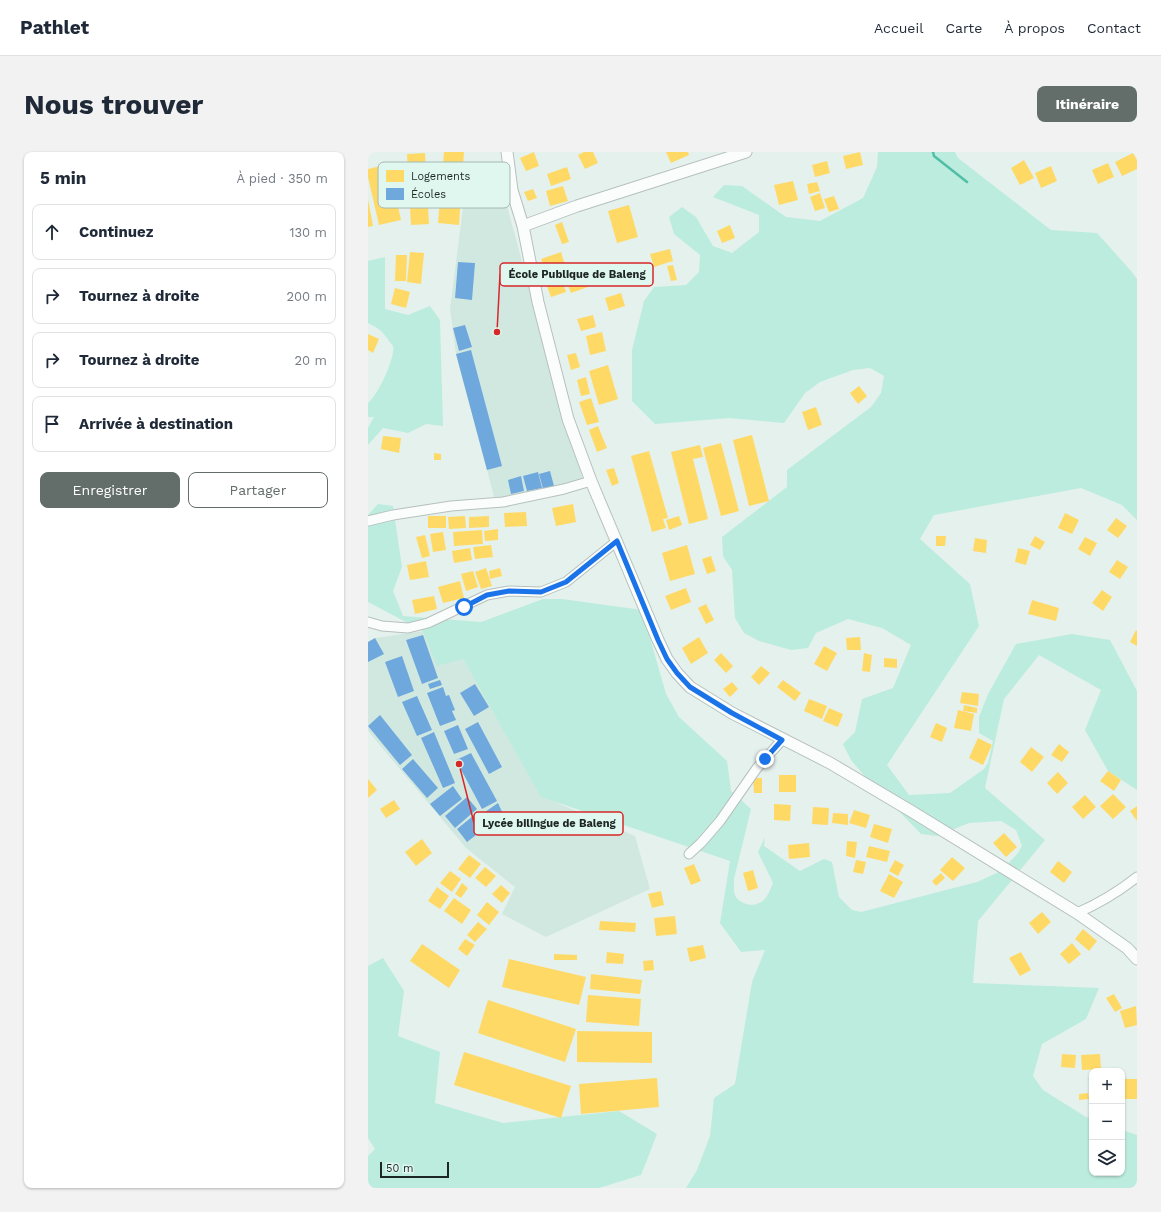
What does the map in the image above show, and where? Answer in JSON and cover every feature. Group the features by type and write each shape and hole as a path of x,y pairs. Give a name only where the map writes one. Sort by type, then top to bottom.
{"street":[{"path":"507,152 508,162"},
{"path":"523,226 577,206 746,152"},
{"path":"510,175 512,190 523,226 538,302 568,419 591,481 658,640 667,659 677,673 690,687 732,713 782,740 830,763 869,785 1077,913 1127,948 1137,959"},
{"path":"368,521 393,515 451,506 503,502 564,489 591,481"},
{"path":"368,622 382,626 408,628 428,623 487,595 509,591 541,592 566,582 617,541"},
{"path":"689,854 701,844 720,821 757,768 782,740"},
{"path":"1077,913 1105,900 1120,891 1137,877"}],"shaded area":[{"path":"463,208 507,208 583,481 495,500 456,354 450,309"},
{"path":"423,631 463,659 541,796 635,836 650,889 546,937 502,914 515,887 466,848 368,731 368,642 375,638"}],"green space":[{"path":"878,152 955,152 958,158 1051,230 1097,233 1137,279 1137,520 1122,505 1081,488 934,515 920,539 970,584 979,626 887,765 909,795 950,793 984,769 988,763 993,741 979,733 979,717 988,694 1016,644 1072,634 1110,640 1137,691 1137,790 1108,771 1085,730 1101,690 1039,655 1004,699 985,788 1045,840 978,921 973,983 1099,988 1086,1019 1042,1044 1033,1076 1043,1090 1089,1118 1089,1176 1125,1176 1125,1131 1137,1135 1137,1188 686,1188 697,1170 710,1136 714,1098 735,1084 752,982 765,950 741,952 720,923 730,861 541,797 463,659 437,666 423,631 368,602 368,515 378,504 393,506 402,567 393,591 403,616 481,622 543,599 562,599 642,610 666,694 679,717 727,761 731,791 751,809 734,879 735,895 744,903 753,905 762,902 773,883 758,852 765,837 764,846 800,871 824,859 832,862 839,897 852,910 861,912 977,882 1001,871 1018,853 1022,846 1016,830 1001,821 969,823 937,836 921,834 862,773 851,760 843,744 855,732 862,699 893,688 911,645 882,628 848,619 816,633 808,648 791,650 759,641 744,633 735,618 732,570 723,556 722,537 787,487 787,470 871,407 881,393 884,376 870,368 853,370 820,382 805,393 784,423 730,418 655,424 632,401 632,350 644,301 654,287 686,285 699,272 700,255 674,234 669,217 682,207 696,217 713,246 732,253 759,232 759,215 713,197 724,185 742,186 786,217 820,221 863,198 877,167"},
{"path":"385,257 385,309 408,315 430,306 440,320 443,426 426,424 408,433 383,428 368,445 368,428 374,417 368,417 368,403 381,385 389,367 392,359 393,346 378,328 368,323 368,261"},
{"path":"383,958 404,991 398,1036 440,1052 435,1103 503,1123 619,1111 657,1134 641,1175 599,1188 368,1188 368,1156 375,1149 368,1138 368,966"}],"building: Logements":[{"path":"444,152 464,152 463,162 443,162"},
{"path":"534,152 539,166 526,171 520,158"},
{"path":"584,152 593,152 598,163 585,169 578,155"},
{"path":"666,152 688,152 689,155 671,163"},
{"path":"860,152 863,165 846,169 843,156"},
{"path":"425,153 426,162 407,162 407,154"},
{"path":"1133,153 1137,160 1137,169 1122,176 1115,162"},
{"path":"1024,160 1034,178 1020,185 1011,168"},
{"path":"827,161 830,173 815,177 812,165"},
{"path":"1108,163 1114,177 1098,184 1092,170"},
{"path":"1051,166 1057,181 1041,188 1035,173"},
{"path":"378,167 378,208 398,208 401,220 379,225 368,177 368,169"},
{"path":"567,167 571,179 551,186 547,174"},
{"path":"793,181 798,200 779,205 774,185"},
{"path":"817,182 820,191 809,194 807,184"},
{"path":"563,186 568,201 550,206 546,191"},
{"path":"533,189 537,198 528,201 524,192"},
{"path":"820,193 825,208 815,211 810,197"},
{"path":"834,196 839,209 829,212 824,199"},
{"path":"368,199 373,226 368,227"},
{"path":"629,205 638,237 617,243 608,211"},
{"path":"410,208 428,208 429,224 411,225"},
{"path":"439,208 460,208 459,225 438,223"},
{"path":"562,222 569,242 562,244 555,225"},
{"path":"730,225 735,238 722,243 717,231"},
{"path":"670,249 673,261 654,267 650,254"},
{"path":"410,252 424,253 421,284 407,282"},
{"path":"561,252 565,265 546,272 541,259"},
{"path":"396,255 407,255 406,281 395,281"},
{"path":"606,263 611,280 592,286 587,269"},
{"path":"673,265 677,280 671,281 667,266"},
{"path":"583,272 588,287 571,293 565,278"},
{"path":"560,273 566,292 551,297 544,278"},
{"path":"395,288 410,292 406,308 391,304"},
{"path":"621,293 625,306 609,311 605,298"},
{"path":"593,315 596,327 581,331 577,319"},
{"path":"602,332 606,351 590,355 586,336"},
{"path":"368,334 379,339 373,353 368,350"},
{"path":"576,353 580,367 571,370 567,355"},
{"path":"608,365 618,399 599,405 589,371"},
{"path":"586,377 590,394 581,396 577,380"},
{"path":"859,386 867,396 858,404 850,393"},
{"path":"591,398 599,422 587,425 579,402"},
{"path":"816,407 822,425 808,430 802,412"},
{"path":"598,426 607,448 597,452 589,430"},
{"path":"752,435 769,501 749,506 733,440"},
{"path":"383,436 401,438 399,453 381,449"},
{"path":"721,443 739,511 721,516 703,448"},
{"path":"700,445 703,457 693,459 708,519 689,524 671,452"},
{"path":"649,451 668,518 663,519 666,528 652,532 631,456"},
{"path":"434,453 441,454 441,460 434,460"},
{"path":"614,468 619,483 612,486 606,470"},
{"path":"573,504 576,522 556,526 552,508"},
{"path":"526,512 527,526 505,527 504,513"},
{"path":"1065,513 1079,520 1072,534 1058,528"},
{"path":"428,516 446,516 446,528 428,528"},
{"path":"465,516 466,528 449,529 448,517"},
{"path":"489,516 489,527 469,528 469,517"},
{"path":"679,516 682,525 669,530 666,520"},
{"path":"1116,518 1127,526 1118,538 1107,530"},
{"path":"498,529 498,540 485,541 484,531"},
{"path":"482,530 483,544 454,546 453,532"},
{"path":"443,532 446,550 433,552 430,534"},
{"path":"425,535 430,556 422,558 416,537"},
{"path":"936,536 946,536 945,546 936,546"},
{"path":"1035,536 1045,542 1040,550 1030,545"},
{"path":"1085,537 1097,543 1090,556 1078,549"},
{"path":"975,538 987,540 986,553 973,551"},
{"path":"491,545 493,557 475,559 473,547"},
{"path":"687,545 695,574 670,581 662,553"},
{"path":"470,548 472,560 454,563 452,551"},
{"path":"1018,548 1030,551 1026,565 1015,562"},
{"path":"711,556 716,571 707,574 702,559"},
{"path":"1117,560 1128,567 1120,579 1109,572"},
{"path":"426,561 429,577 410,580 407,565"},
{"path":"486,568 492,586 481,589 475,572"},
{"path":"500,568 502,576 490,579 489,571"},
{"path":"473,571 478,587 466,591 461,574"},
{"path":"460,581 464,598 443,603 438,587"},
{"path":"686,588 691,602 671,610 665,596"},
{"path":"1102,590 1112,597 1103,611 1092,603"},
{"path":"434,596 437,609 415,614 412,600"},
{"path":"1032,600 1059,608 1056,621 1028,614"},
{"path":"706,604 714,620 706,624 698,608"},
{"path":"1136,630 1137,631 1137,646 1130,642"},
{"path":"699,637 708,653 691,664 682,648"},
{"path":"860,637 861,650 847,650 846,638"},
{"path":"824,646 837,653 827,671 814,664"},
{"path":"721,653 733,666 726,673 714,660"},
{"path":"864,653 872,655 870,672 862,671"},
{"path":"884,658 897,659 897,668 884,667"},
{"path":"761,666 770,673 759,685 751,677"},
{"path":"783,680 801,693 795,701 777,687"},
{"path":"732,682 738,689 730,697 723,689"},
{"path":"962,692 979,694 978,706 960,703"},
{"path":"809,699 827,706 822,719 804,711"},
{"path":"964,705 977,708 977,713 963,711"},
{"path":"829,708 843,714 838,727 823,721"},
{"path":"958,710 974,714 971,731 954,728"},
{"path":"936,723 947,728 942,742 930,737"},
{"path":"978,738 992,745 983,765 969,758"},
{"path":"1059,744 1069,752 1062,762 1051,755"},
{"path":"1031,747 1044,757 1032,772 1020,762"},
{"path":"1108,771 1121,780 1114,791 1100,781"},
{"path":"1058,772 1068,783 1057,794 1047,783"},
{"path":"779,775 796,775 796,792 779,792"},
{"path":"753,778 762,778 762,793 754,793"},
{"path":"368,779 377,790 368,798"},
{"path":"1113,794 1126,807 1113,819 1100,806"},
{"path":"1085,795 1096,807 1083,819 1072,807"},
{"path":"394,800 400,809 386,818 380,809"},
{"path":"774,804 791,805 790,821 774,820"},
{"path":"1137,806 1137,821 1130,811"},
{"path":"813,807 829,808 828,825 812,824"},
{"path":"854,810 870,815 866,828 849,823"},
{"path":"833,813 848,814 848,825 832,823"},
{"path":"874,824 892,829 888,843 870,837"},
{"path":"1004,833 1017,847 1006,857 993,843"},
{"path":"422,839 432,853 416,866 405,852"},
{"path":"847,841 857,842 855,858 846,856"},
{"path":"809,843 810,857 789,859 788,845"},
{"path":"869,846 890,851 887,862 866,857"},
{"path":"469,855 481,864 470,878 458,869"},
{"path":"952,857 965,868 953,881 940,870"},
{"path":"856,860 866,862 863,874 853,872"},
{"path":"895,860 904,865 898,876 889,871"},
{"path":"1058,861 1072,872 1064,883 1050,872"},
{"path":"694,864 701,881 691,885 684,868"},
{"path":"485,867 496,876 486,887 475,878"},
{"path":"753,870 758,888 748,891 743,873"},
{"path":"450,871 461,879 452,892 440,883"},
{"path":"941,873 945,878 936,886 932,881"},
{"path":"889,874 903,882 894,898 880,891"},
{"path":"462,883 468,888 461,898 455,894"},
{"path":"501,885 510,893 502,903 492,894"},
{"path":"437,887 449,896 440,909 428,901"},
{"path":"661,891 664,905 652,908 648,894"},
{"path":"454,898 471,910 462,924 444,911"},
{"path":"487,902 499,912 489,925 477,915"},
{"path":"1042,912 1051,922 1038,934 1029,923"},
{"path":"675,916 677,934 656,936 654,918"},
{"path":"600,921 636,923 635,932 599,930"},
{"path":"478,922 487,929 475,942 467,935"},
{"path":"1083,929 1097,941 1089,951 1075,939"},
{"path":"465,939 475,945 467,956 458,949"},
{"path":"1072,943 1081,954 1069,964 1060,954"},
{"path":"422,944 460,970 449,988 410,961"},
{"path":"703,945 706,958 690,962 687,948"},
{"path":"607,952 624,954 623,964 606,963"},
{"path":"1021,952 1031,970 1020,976 1009,958"},
{"path":"554,954 577,955 577,960 554,960"},
{"path":"509,959 586,977 579,1005 502,987"},
{"path":"653,960 654,970 644,971 643,961"},
{"path":"591,974 642,980 640,994 590,989"},
{"path":"1114,994 1122,1008 1115,1012 1106,998"},
{"path":"588,995 641,999 639,1026 586,1022"},
{"path":"488,1000 576,1029 565,1062 478,1033"},
{"path":"1136,1006 1137,1025 1125,1028 1120,1011"},
{"path":"577,1031 652,1032 652,1063 577,1062"},
{"path":"464,1052 571,1086 561,1118 454,1085"},
{"path":"1062,1054 1076,1055 1075,1068 1061,1067"},
{"path":"1100,1054 1101,1068 1089,1068 1089,1070 1082,1070 1081,1055"},
{"path":"657,1078 659,1107 581,1114 579,1084"},
{"path":"1125,1079 1137,1079 1137,1099 1125,1099"},
{"path":"1088,1093 1089,1099 1079,1100 1079,1094"}],"building: Écoles":[{"path":"458,262 475,263 472,300 455,298"},
{"path":"465,325 472,347 459,351 453,328"},
{"path":"471,350 502,466 487,470 456,354"},
{"path":"550,471 554,486 543,489 539,474"},
{"path":"538,472 542,488 527,491 523,476"},
{"path":"521,476 524,491 511,494 508,480"},
{"path":"423,635 438,678 422,684 406,640"},
{"path":"375,638 384,654 368,662 368,642"},
{"path":"402,656 414,691 398,697 385,662"},
{"path":"440,680 442,685 430,689 428,684"},
{"path":"475,684 489,707 474,716 460,693"},
{"path":"443,687 446,696 449,695 455,710 452,711 456,720 440,726 427,693"},
{"path":"417,696 432,730 417,736 402,702"},
{"path":"380,715 412,755 400,765 368,726"},
{"path":"478,722 502,767 489,774 465,729"},
{"path":"458,725 468,749 454,754 444,731"},
{"path":"434,732 455,783 443,788 421,738"},
{"path":"471,753 497,801 482,809 456,760"},
{"path":"413,759 438,788 427,798 402,769"},
{"path":"453,786 462,799 440,816 430,804"},
{"path":"467,797 477,809 455,828 445,816"},
{"path":"498,803 503,814 492,824 485,812"},
{"path":"478,812 489,825 467,842 457,829"}],"waterway":[{"path":"933,152 934,156 967,182"}],"place":[{"name":"École Publique de Baleng","path":"497,332"},
{"name":"Lycée bilingue de Baleng","path":"459,764"}],"route":[{"path":"464,607 487,595 509,591 541,592 566,582 617,541 667,659 690,687 732,713 782,740 765,759"}]}
